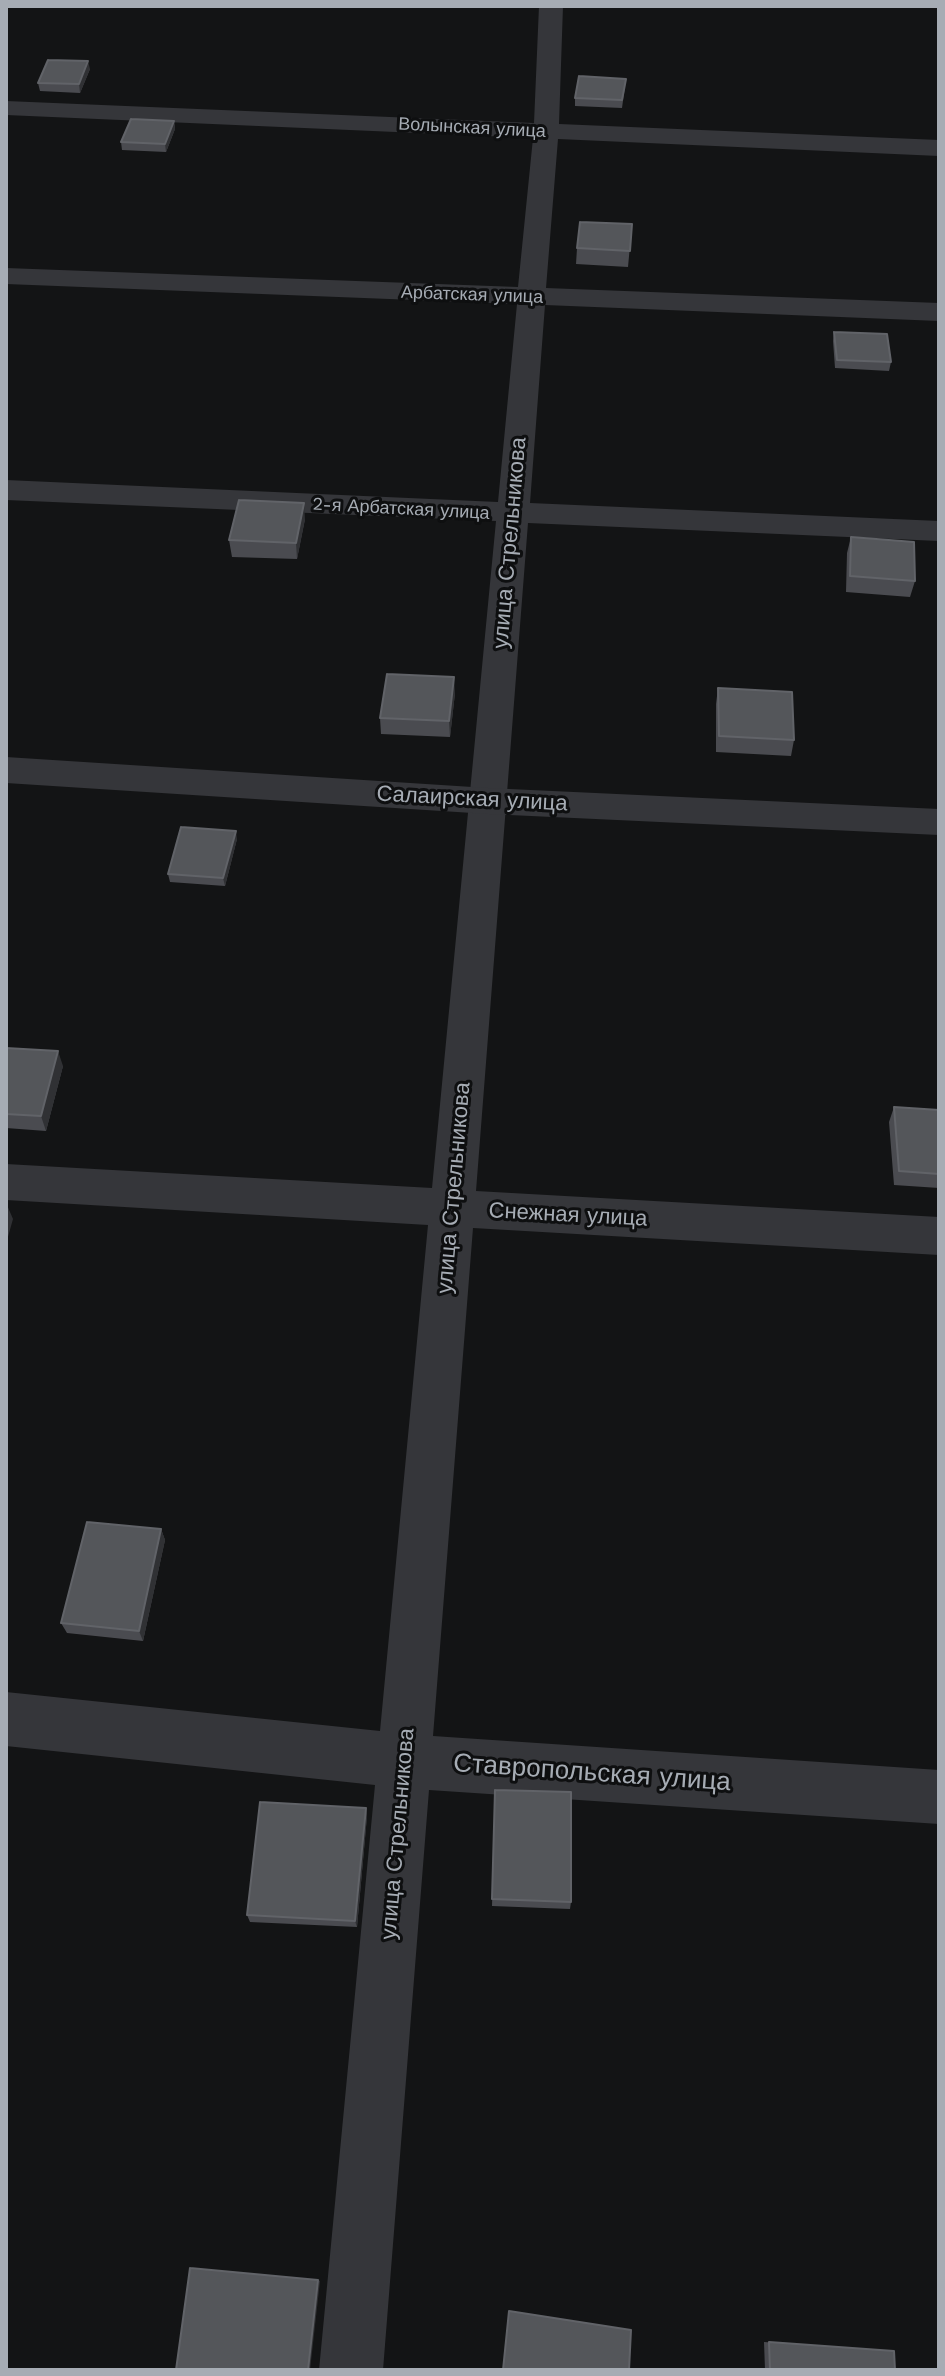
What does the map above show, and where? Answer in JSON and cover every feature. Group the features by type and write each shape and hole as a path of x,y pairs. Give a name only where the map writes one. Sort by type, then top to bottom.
{"street":[{"name":"улица Стрельникова","path":"351,2370 546,132 551,6"},
{"name":"Волынская улица","path":"6,108 939,148"},
{"name":"Арбатская улица","path":"6,276 939,312"},
{"name":"2-я Арбатская улица","path":"6,490 939,531"},
{"name":"Салаирская улица","path":"6,770 488,801 939,822"},
{"name":"Снежная улица","path":"6,1182 939,1236"},
{"name":"Ставропольская улица","path":"6,1719 405,1761 939,1797"}],"building":[{"path":"48,60 88,61 79,84 38,83"},
{"path":"579,76 626,79 622,100 575,98"},
{"path":"131,119 174,121 165,144 121,142"},
{"path":"580,222 632,224 630,251 577,248"},
{"path":"834,332 887,334 891,362 837,360"},
{"path":"239,500 304,503 296,543 229,540"},
{"path":"851,537 914,542 915,581 850,576"},
{"path":"387,674 454,677 449,721 380,718"},
{"path":"718,688 792,692 794,740 719,736"},
{"path":"181,827 236,831 223,878 168,874"},
{"path":"6,1048 58,1051 41,1116 6,1114"},
{"path":"894,1107 939,1110 939,1174 899,1171"},
{"path":"87,1522 161,1529 139,1631 61,1623"},
{"path":"495,1790 571,1792 571,1902 492,1899"},
{"path":"260,1802 366,1808 355,1921 247,1915"},
{"path":"190,2268 318,2280 308,2370 176,2370"},
{"path":"509,2311 631,2330 629,2370 503,2370"},
{"path":"769,2342 894,2351 895,2370 770,2370"}]}
